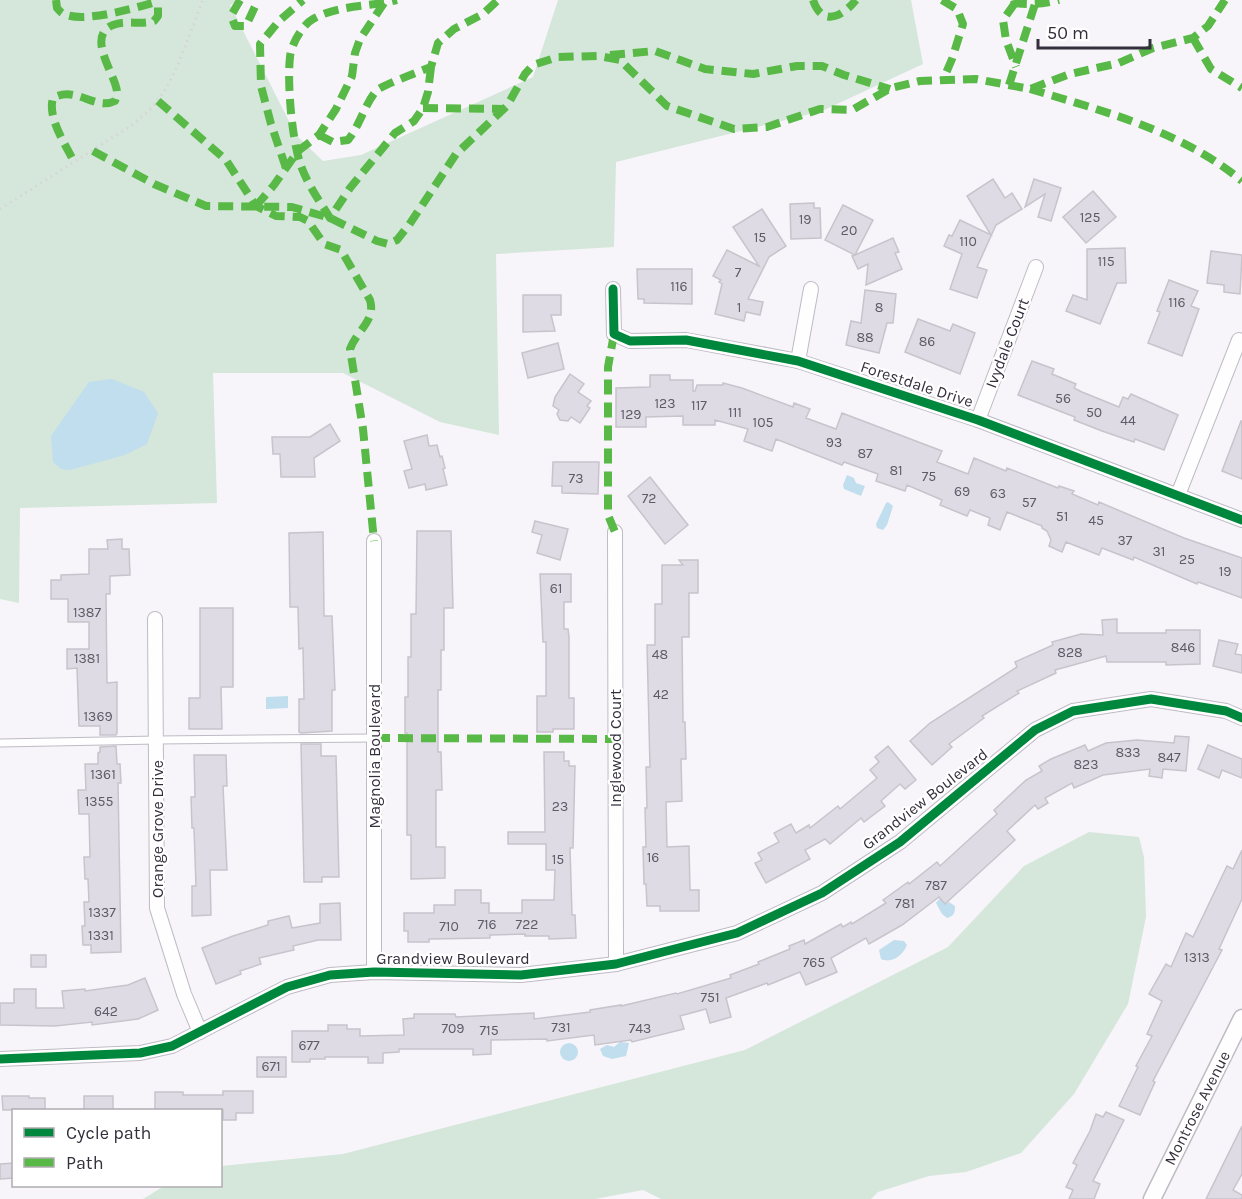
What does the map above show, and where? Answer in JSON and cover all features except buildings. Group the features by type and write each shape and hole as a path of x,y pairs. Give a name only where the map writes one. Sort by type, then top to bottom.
{"street":[{"name":"Ivydale Court","path":"978,420 1036,267"},
{"name":"Forestdale Drive","path":"613,289 614,334 630,341 686,340 798,361 978,420 1242,520"},
{"path":"798,361 811,289"},
{"path":"1178,495 1239,340"},
{"name":"Inglewood Court","path":"615,532 616,964"},
{"name":"Magnolia Boulevard","path":"374,541 374,972"},
{"name":"Orange Grove Drive","path":"155,619 157,908 184,994 200,1032"},
{"name":"Grandview Boulevard","path":"0,1059 140,1053 171,1046 287,987 330,975 374,972 521,975 616,964 737,933 822,893 900,842 1035,730 1073,711 1151,699 1226,711 1242,718"},
{"name":"Montrose Avenue","path":"1152,1199 1242,1018"}],"lane":[{"path":"0,743 375,738"}],"path":[{"path":"0,209 132,125 150,110 171,80 203,0"}],"green space":[{"path":"0,0 239,0 230,5 296,135 323,161 361,155 533,77 558,0 911,0 923,64 822,111 616,162 614,247 496,254 499,435 440,422 343,373 213,373 217,503 20,508 19,603 0,599"},
{"path":"1089,832 1139,837 1144,857 1146,917 1128,1004 1074,1094 1021,1153 966,1172 929,1176 878,1192 871,1199 661,1199 643,1190 595,1199 143,1199 162,1187 222,1187 222,1166 343,1154 745,1050 948,947 1024,866"}],"water":[{"path":"112,379 144,392 158,413 147,444 125,455 70,470 61,469 53,462 51,436 89,382"},
{"path":"847,475 854,478 856,483 865,486 861,496 844,489 843,485"},
{"path":"888,502 893,506 883,530 877,528 876,524"},
{"path":"288,696 288,708 266,709 266,697"},
{"path":"940,898 945,904 949,902 955,906 954,912 947,918 936,903"},
{"path":"894,940 904,941 907,945 905,949 893,959 881,959 879,950"},
{"path":"620,1042 629,1043 626,1056 612,1059 603,1056 600,1049 607,1045 614,1047"},
{"path":"569,1043 575,1046 578,1052 575,1058 569,1061 563,1058 560,1052 563,1046"}],"marked path":[{"path":"56,0 57,8 64,14 83,17 108,14 152,3 158,7 158,16 154,21 123,23 105,30 102,47 117,92 115,101 100,103 70,94 53,98 55,123 74,162"},
{"path":"240,0 231,16 235,26 246,26 258,0"},
{"path":"286,168 261,86 260,44 279,21 303,0"},
{"path":"256,206 298,151 319,135 336,109 352,76 355,53 360,39 384,3 397,0"},
{"path":"319,135 333,142 348,140 376,91 431,67 438,43 454,29 483,14 498,0"},
{"path":"813,0 822,14 827,16 839,15 856,0"},
{"path":"942,0 957,9 963,24 943,80"},
{"path":"1014,0 1015,3 1032,4 1059,0"},
{"path":"93,151 154,184 206,206 292,207 330,218 388,244 397,240 409,225 456,154 507,106 525,74 533,65 558,57 599,56 620,60 667,106 734,129 767,127 820,109 852,110 891,88 920,81 976,79 1030,89 1070,74 1119,63 1153,48 1193,38 1208,26 1225,0"},
{"path":"384,3 339,9 313,19 301,30 291,52 290,97 298,155 307,180 330,218 350,188 395,133 414,121 423,108 428,92 431,67"},
{"path":"1015,3 1003,20 1006,40 1016,67"},
{"path":"1009,85 1035,4"},
{"path":"1193,38 1211,69 1242,88"},
{"path":"610,55 655,51 705,69 753,74 797,66 822,66 890,89"},
{"path":"1030,89 1141,124 1194,149 1242,181"},
{"path":"158,101 226,160 256,206 276,216 300,217 308,221 324,244 341,250 370,300 368,320 350,349 363,429 374,541"},
{"path":"423,108 503,109"},
{"path":"614,334 608,367 608,515 615,532"},
{"path":"375,738 615,739"}],"cycle path":[{"path":"613,289 614,334 630,341 686,340 798,361 978,420 1242,520"},
{"path":"0,1059 140,1053 172,1046 287,987 330,975 374,972 521,975 616,964 737,933 822,893 900,842 1035,730 1073,711 1151,699 1226,711 1242,718"}]}
